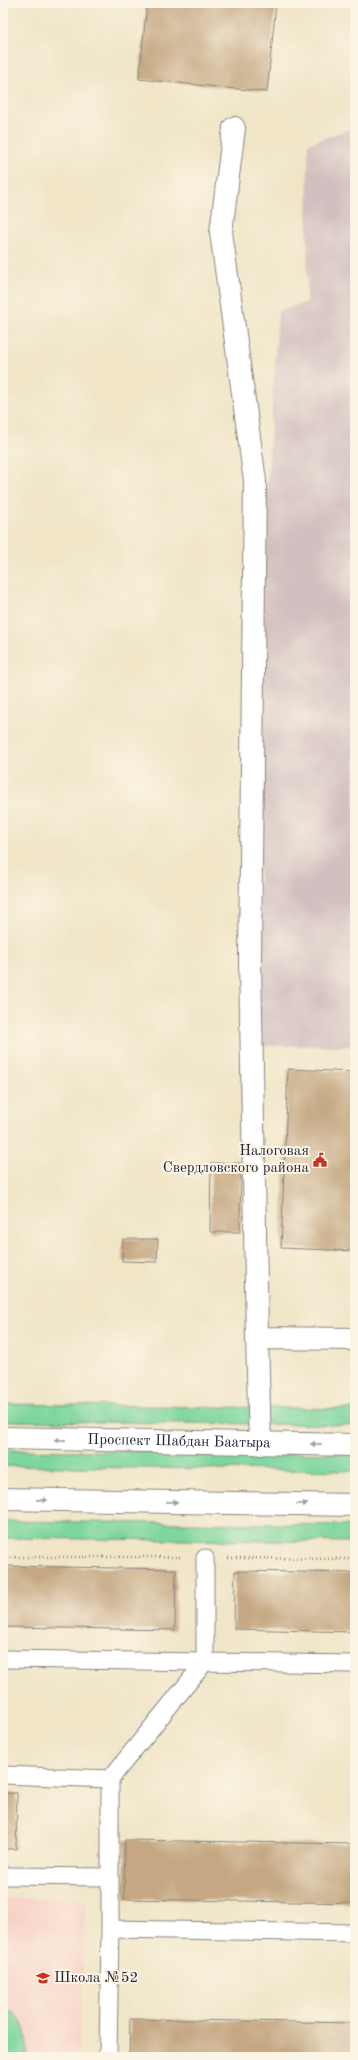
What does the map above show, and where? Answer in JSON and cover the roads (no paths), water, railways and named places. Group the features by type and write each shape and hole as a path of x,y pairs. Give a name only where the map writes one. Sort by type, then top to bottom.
{"street":[{"path":"234,128 220,232 255,481 250,960 260,1444"},
{"path":"257,1338 355,1339"},
{"name":"Проспект Шабдан Баатыра","path":"3,1438 355,1445"},
{"path":"3,1499 355,1504"}],"lane":[{"path":"108,2057 110,1779 205,1662 206,1558"},
{"path":"3,1659 355,1664"},
{"path":"3,1775 110,1779"},
{"path":"3,1876 110,1877"},
{"path":"110,1929 355,1933"}],"place":[{"name":"Налоговая Свердловского района","path":"320,1160"},
{"name":"Школа №52","path":"43,1978"}]}
